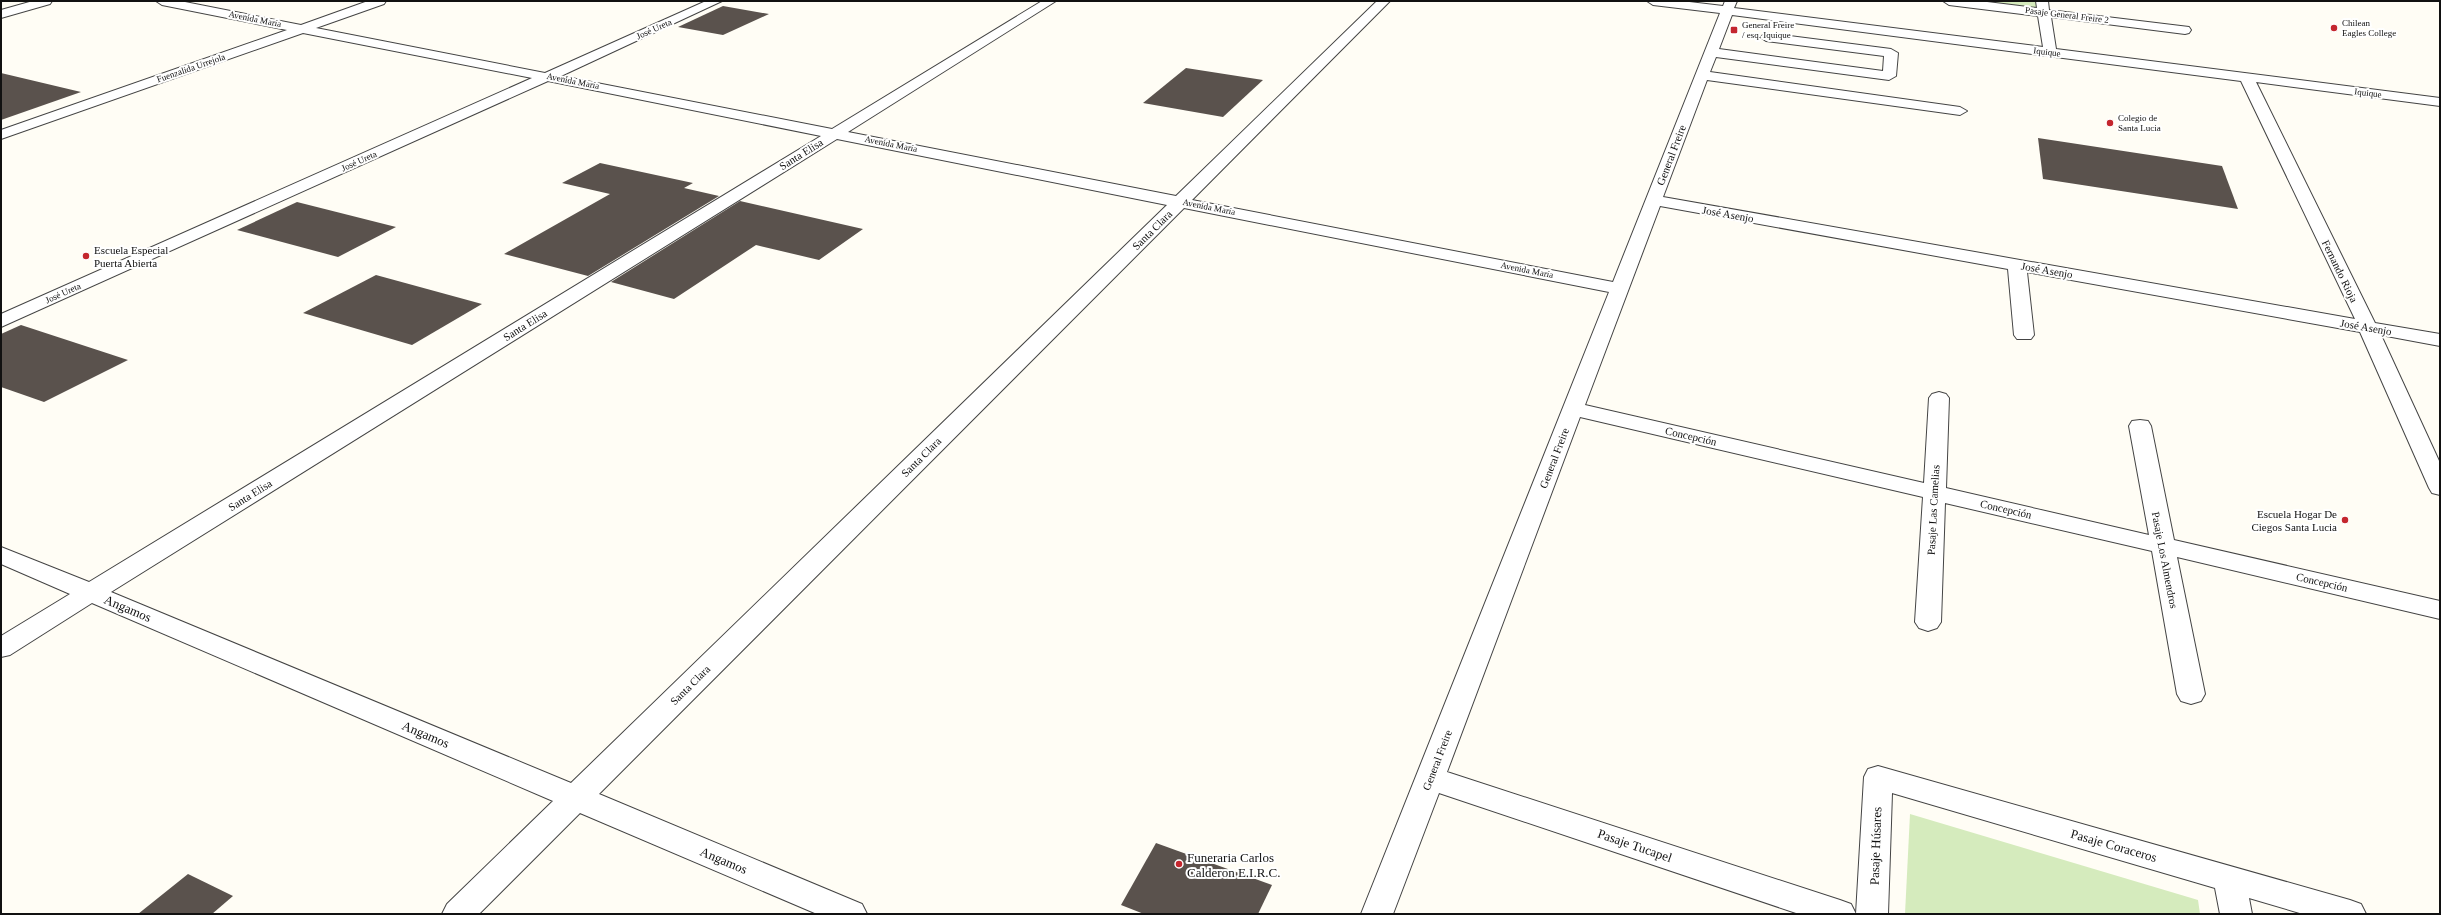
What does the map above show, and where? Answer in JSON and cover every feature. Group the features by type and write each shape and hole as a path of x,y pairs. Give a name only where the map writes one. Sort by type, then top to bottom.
{"street":[{"path":"1,14 46,1"},
{"name":"Avenida María","path":"162,1 1620,289"},
{"name":"Fuenzalida Urrejola","path":"1,135 380,1"},
{"name":"José Ureta","path":"1,321 716,1"},
{"name":"Santa Elisa","path":"1,648 1050,1"},
{"name":"Santa Clara","path":"458,914 1384,1"},
{"name":"Iquique","path":"1653,1 1729,6 2050,52 2440,102"},
{"name":"Pasaje General Freire 2","path":"1950,1 2043,7 2184,30"},
{"name":"General Freire","path":"1377,914 1729,6"},
{"path":"2043,7 2050,52"},
{"path":"1711,52 1889,76 1891,53 1766,37"},
{"path":"1702,75 1960,111"},
{"name":"Fernando Rioja","path":"2246,77 2368,327 2440,488"},
{"name":"José Asenjo","path":"1653,200 2440,340"},
{"path":"2017,265 2024,335"},
{"name":"Pasaje Las Camelias","path":"1928,622 1939,398"},
{"name":"Concepción","path":"1573,409 2440,610"},
{"name":"Pasaje Los Almendros","path":"2140,426 2191,694"},
{"name":"Angamos","path":"1,555 851,914"},
{"name":"Pasaje Tucapel","path":"1430,778 1840,914"},
{"name":"Pasaje Coraceros","path":"1878,778 2350,914"},
{"name":"Pasaje Húsares","path":"1872,914 1878,778"},
{"path":"2229,878 2236,914"}],"green space":[{"path":"1964,1 2036,1 2037,10"},
{"path":"1910,814 2198,900 2200,914 1905,914"}],"building":[{"path":"723,6 769,14 723,35 678,27"},
{"path":"1186,68 1263,80 1223,117 1143,103"},
{"path":"1,73 81,92 1,120"},
{"path":"2038,138 2222,166 2238,209 2043,179"},
{"path":"600,163 693,183 684,188 719,196 588,276 504,254 610,194 562,183"},
{"path":"740,201 863,229 819,260 756,245 674,299 611,282"},
{"path":"297,202 396,227 338,257 237,230"},
{"path":"376,275 482,304 412,345 303,313"},
{"path":"21,325 128,360 44,402 1,387 1,334"},
{"name":"Funeraria Carlos Calderon E.I.R.C.","path":"1156,843 1272,885 1258,914 1144,914 1121,905"},
{"path":"188,874 233,896 212,914 138,914"}],"place":[{"name":"Chilean Eagles College","path":"2334,28"},
{"name":"General Freire / esq. Iquique","path":"1734,30"},
{"name":"Colegio de Santa Lucia","path":"2110,123"},
{"name":"Escuela Especial Puerta Abierta","path":"86,256"},
{"name":"Escuela Hogar De Ciegos Santa Lucia","path":"2345,520"},
{"name":"Funeraria Carlos Calderon E.I.R.C.","path":"1179,864"}]}
